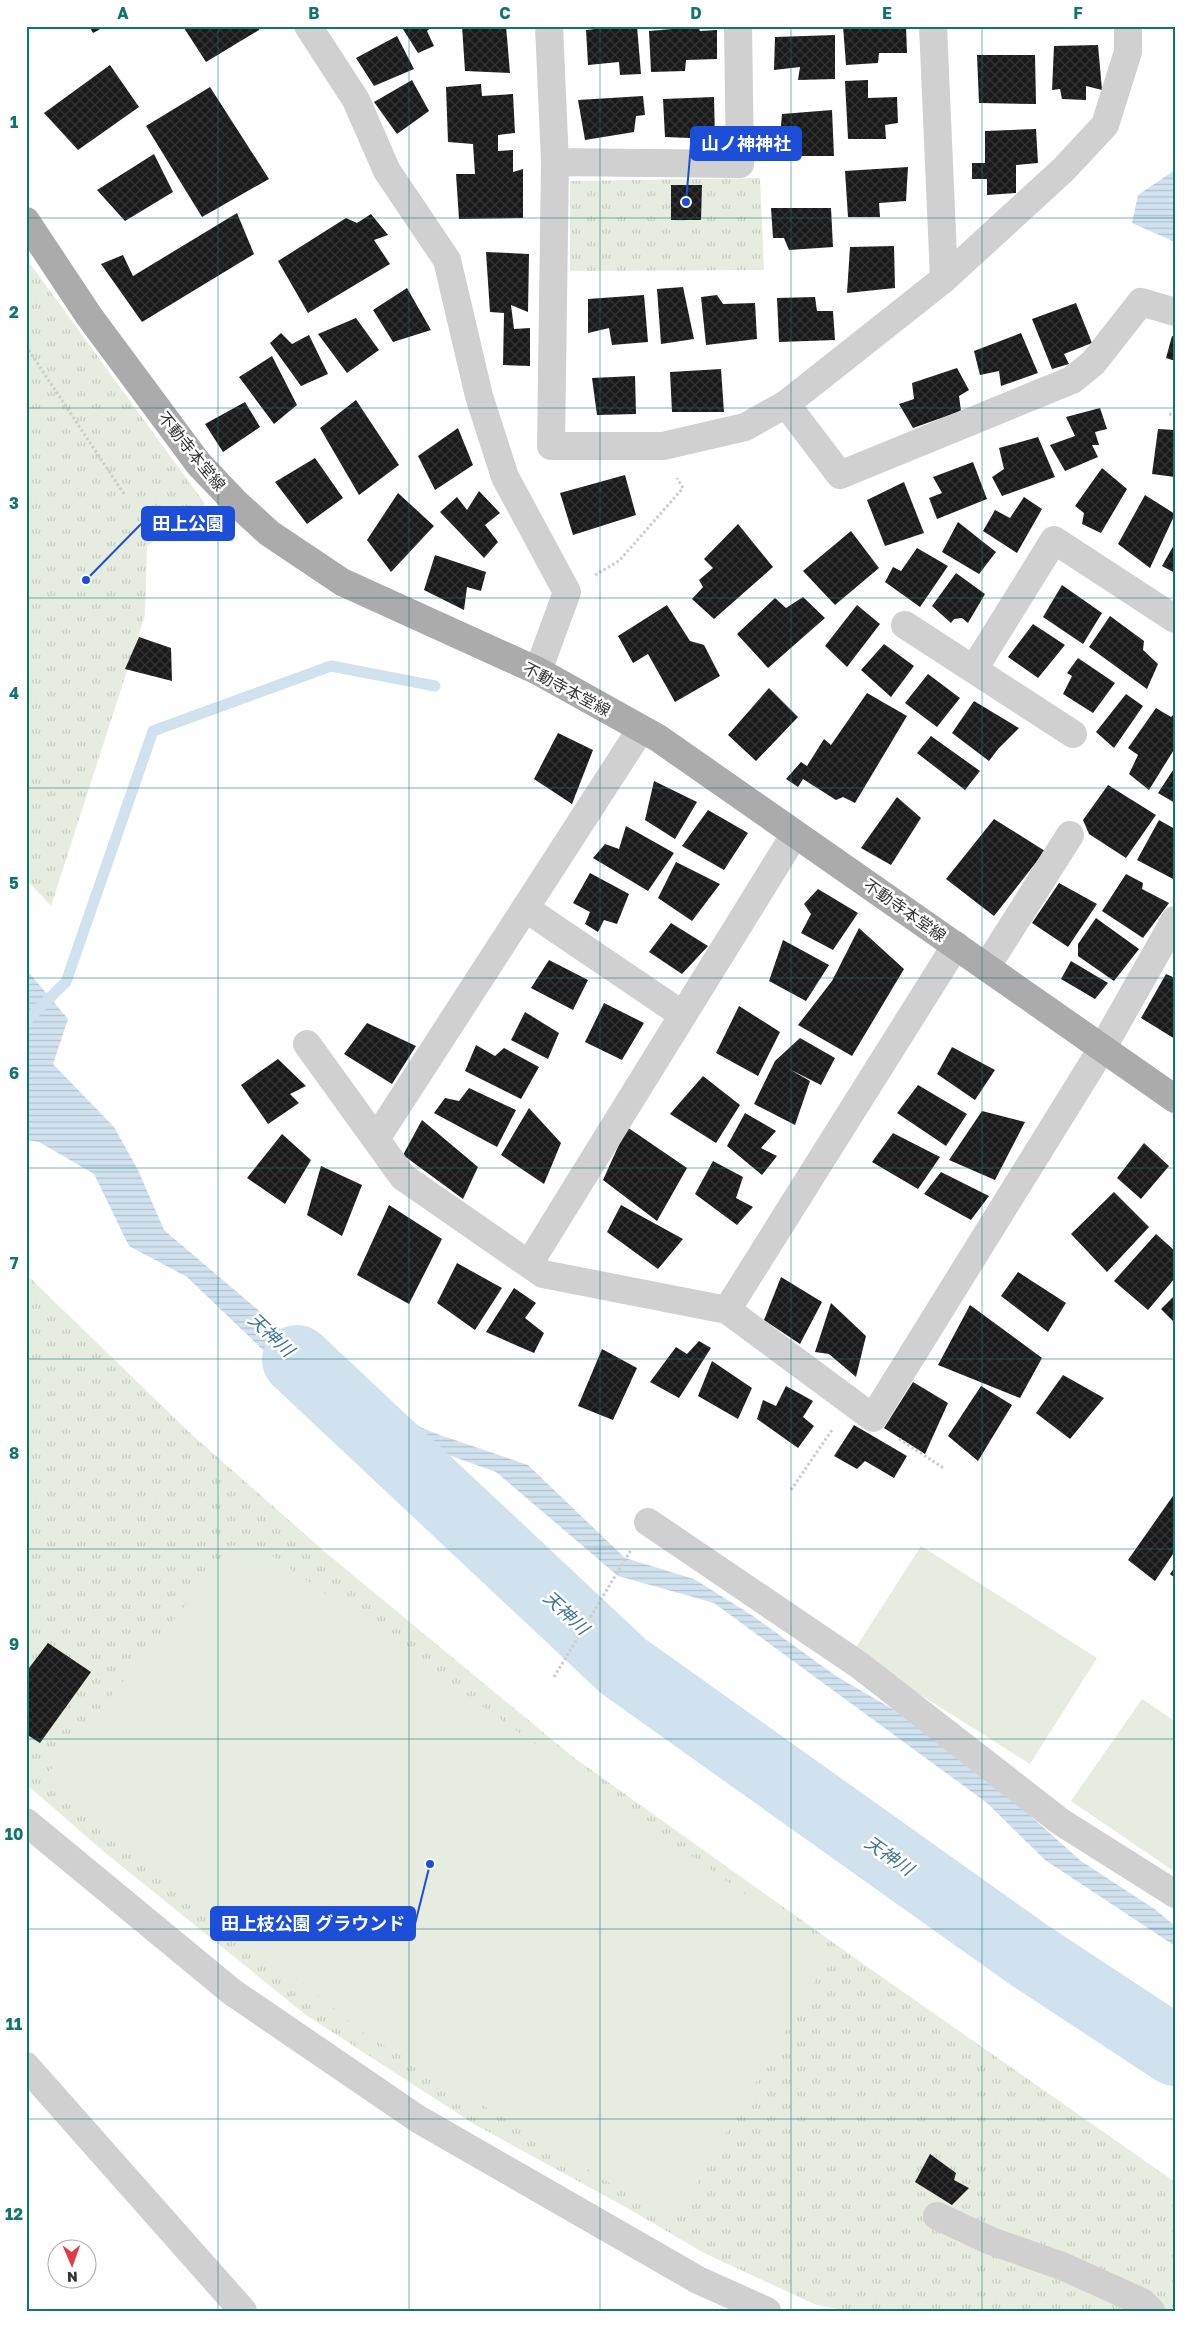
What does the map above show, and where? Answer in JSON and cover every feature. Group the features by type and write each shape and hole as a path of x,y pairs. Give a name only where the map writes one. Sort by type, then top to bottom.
{"main road":[{"name":"不動寺本堂線","path":"26,221 89,316 198,463 234,501 269,533 342,582 538,671 658,738 1175,1098"}],"street":[{"path":"308,26 356,100 387,171 447,260 479,396 505,478 567,592 538,671"},
{"path":"549,26 555,162 550,446 663,446 745,427 786,404 944,279 1064,170 1105,125 1128,52 1128,26"},
{"path":"555,162 740,164 738,26"},
{"path":"933,26 944,279"},
{"path":"786,404 840,475 1072,380 1093,364 1141,302 1175,312"},
{"path":"974,670 1054,540 1175,619"},
{"path":"905,625 1073,734"},
{"path":"376,1139 641,729"},
{"path":"529,1264 795,834"},
{"path":"987,966 1070,835"},
{"path":"525,908 683,1015"},
{"path":"308,1044 404,1177 543,1274 727,1310 873,1418 1103,1047 1175,920"},
{"path":"727,1310 956,945"},
{"path":"648,1522 859,1665 1061,1822 1175,1894"},
{"path":"26,1822 232,1992 418,2119 698,2280 767,2311"},
{"path":"26,2066 243,2311"},
{"path":"937,2216 991,2241 1062,2266 1142,2302 1151,2311"}],"path":[{"path":"26,346 124,494"},
{"path":"1169,414 1175,415"},
{"path":"567,592 619,561 683,488 670,466 663,446"},
{"path":"873,1418 877,1424 945,1469"},
{"path":"792,1490 814,1458"},
{"path":"554,1677 648,1522"}],"green space":[{"path":"760,178 764,270 570,271 570,181"},
{"path":"26,258 205,504 147,546 145,615 51,906 26,879"},
{"path":"26,1274 190,1433 325,1552 573,1757 859,1961 1175,2182 1175,2311 847,2311 814,2304 704,2253 629,2209 474,2124 306,2015 103,1851 26,1784"},
{"path":"243,1535 830,1955 674,2222 364,2033 47,1774"},
{"path":"921,1546 1097,1658 1030,1764 853,1652"},
{"path":"1142,1699 1175,1721 1175,1872 1071,1801"}],"water":[{"path":"1175,170 1175,242 1132,223 1138,195"},
{"path":"26,969 68,1019 53,1064 114,1127 138,1170 164,1230 371,1406 437,1434 528,1465 625,1558 694,1579 753,1616 836,1676 944,1739 1081,1861 1156,1910 1175,1926 1175,1946 1045,1860 987,1803 714,1603 618,1576 496,1472 354,1421 290,1376 187,1277 129,1246 94,1174 39,1142 26,1140"}],"building":[{"path":"89,26 106,26 93,33"},
{"path":"187,26 260,26 259,30 206,62 184,28"},
{"path":"401,26 433,26 427,31 434,46 418,53"},
{"path":"462,26 506,26 510,73 465,71"},
{"path":"637,26 641,74 620,75 619,62 588,65 586,30"},
{"path":"674,26 698,26 700,31 717,30 717,59 686,60 685,71 651,72 649,31 672,29"},
{"path":"843,26 906,26 907,53 879,53 878,63 846,65"},
{"path":"835,35 835,79 798,80 800,67 774,70 775,37"},
{"path":"397,36 414,69 374,86 356,58"},
{"path":"1098,45 1102,90 1086,86 1086,100 1062,99 1060,89 1052,90 1054,46"},
{"path":"977,55 1035,55 1036,104 979,103"},
{"path":"110,65 139,107 78,150 44,113"},
{"path":"412,80 429,111 397,134 374,102"},
{"path":"868,80 868,98 897,97 898,123 885,125 886,139 848,139 845,81"},
{"path":"481,84 482,96 513,94 515,133 498,135 498,151 513,150 513,172 523,169 523,218 459,219 456,174 475,174 473,144 448,142 446,87"},
{"path":"210,87 269,179 202,217 146,126"},
{"path":"643,96 645,115 636,116 634,132 585,140 578,100"},
{"path":"714,97 715,139 665,137 663,99"},
{"path":"832,110 834,156 799,156 798,147 779,147 782,114"},
{"path":"1036,129 1038,163 1016,165 1016,193 987,195 987,179 972,179 972,163 985,163 985,131"},
{"path":"154,154 173,192 125,221 97,190"},
{"path":"908,167 906,201 879,203 880,217 848,217 845,171"},
{"path":"671,185 702,185 701,220 671,220"},
{"path":"771,208 831,208 833,247 789,250 784,238 773,238"},
{"path":"237,213 254,254 142,322 101,264 123,255 133,276"},
{"path":"371,214 388,235 374,240 390,264 308,313 278,261 346,218 357,223"},
{"path":"894,246 895,288 847,293 850,247"},
{"path":"486,252 529,254 528,312 511,305 514,329 530,328 530,366 503,365 504,313 490,312"},
{"path":"683,287 694,339 661,344 657,289"},
{"path":"407,288 431,330 393,342 373,310"},
{"path":"644,295 648,342 612,345 609,328 588,333 588,299"},
{"path":"717,295 723,304 755,303 757,339 706,345 701,297"},
{"path":"815,297 817,311 833,311 835,340 779,342 777,298"},
{"path":"1076,303 1092,343 1064,354 1069,364 1052,369 1032,319"},
{"path":"356,318 379,350 347,373 318,334"},
{"path":"281,333 292,344 309,335 328,374 301,386 270,343"},
{"path":"1021,333 1038,373 1001,386 999,371 980,375 974,351"},
{"path":"1172,336 1175,337 1175,361 1166,358"},
{"path":"272,356 297,405 274,424 239,377"},
{"path":"957,368 969,390 959,396 961,411 913,428 899,404 914,399 912,383"},
{"path":"721,369 724,412 672,412 670,372"},
{"path":"635,376 636,414 597,415 592,378"},
{"path":"356,400 399,465 359,495 320,428"},
{"path":"245,402 260,427 223,452 205,424"},
{"path":"1100,408 1107,429 1095,432 1099,445 1092,445 1098,457 1065,471 1050,445 1075,436 1066,417"},
{"path":"458,428 473,465 435,490 418,456"},
{"path":"1158,429 1175,430 1175,477 1152,474"},
{"path":"1038,437 1055,477 1002,496 992,477 1004,469 999,448"},
{"path":"315,458 343,498 307,524 275,482"},
{"path":"973,462 987,499 937,519 929,498 942,493 933,477"},
{"path":"1102,468 1127,489 1101,533 1082,524 1084,513 1075,506"},
{"path":"625,475 636,515 573,535 560,493"},
{"path":"904,482 924,533 885,546 867,500"},
{"path":"479,491 500,513 485,525 498,542 484,558 440,512 457,497 467,510"},
{"path":"398,493 434,526 391,572 367,540"},
{"path":"1145,495 1175,514 1150,568 1118,544"},
{"path":"1024,497 1042,509 1017,553 983,531 995,510 1010,518"},
{"path":"958,522 996,552 979,574 942,552"},
{"path":"738,524 773,567 714,619 692,599 703,587 699,580 713,568 704,559"},
{"path":"851,531 879,568 835,605 803,571"},
{"path":"1175,543 1175,573 1162,566"},
{"path":"917,548 948,566 920,607 885,582 893,567 901,571"},
{"path":"435,555 486,572 481,591 467,587 464,610 424,590"},
{"path":"956,573 985,594 968,623 962,618 954,619 951,623 932,606"},
{"path":"1062,585 1102,613 1083,644 1043,617"},
{"path":"803,597 825,618 768,668 737,634 775,598 786,608"},
{"path":"667,605 690,641 704,645 720,676 675,702 648,654 633,663 618,636"},
{"path":"857,605 880,624 847,667 825,646"},
{"path":"1110,616 1144,641 1143,650 1158,664 1147,689 1089,647"},
{"path":"1033,624 1065,645 1038,678 1008,657"},
{"path":"139,637 171,648 172,681 125,669"},
{"path":"884,644 914,666 891,697 861,670"},
{"path":"1078,658 1115,683 1093,713 1063,694 1072,676 1067,673"},
{"path":"928,674 960,698 937,727 905,703"},
{"path":"769,688 798,717 756,761 728,735"},
{"path":"867,693 907,716 855,803 843,797 836,800 803,779 798,787 786,779 801,762 807,766 824,739 831,745"},
{"path":"1126,694 1143,706 1114,748 1096,732"},
{"path":"974,701 1019,728 989,761 952,733"},
{"path":"1156,708 1171,717 1175,713 1175,748 1149,790 1129,774 1138,755 1128,748"},
{"path":"558,733 593,750 572,804 534,779"},
{"path":"931,736 980,771 965,790 917,753"},
{"path":"1175,767 1175,803 1158,793"},
{"path":"654,781 697,802 675,839 645,820"},
{"path":"1108,785 1156,815 1126,858 1089,834 1083,820"},
{"path":"897,797 921,818 891,865 861,848"},
{"path":"708,810 748,833 724,870 682,846"},
{"path":"994,819 1045,851 994,916 946,879"},
{"path":"1159,820 1175,829 1175,880 1137,860"},
{"path":"626,826 674,853 648,891 593,858 605,844 619,849"},
{"path":"676,862 720,884 692,921 658,898"},
{"path":"590,873 629,894 617,924 604,920 598,932 585,924 590,912 573,903"},
{"path":"1126,874 1143,883 1142,889 1169,903 1143,938 1102,911"},
{"path":"1059,883 1097,904 1068,947 1032,923"},
{"path":"818,889 858,913 833,950 801,933 811,914 804,904"},
{"path":"1096,918 1139,949 1114,981 1078,956 1078,944"},
{"path":"671,923 708,946 682,974 649,952"},
{"path":"859,928 904,969 852,1056 798,1025 832,981"},
{"path":"783,940 829,965 806,1001 769,981"},
{"path":"549,960 588,980 573,1010 531,988"},
{"path":"1071,961 1108,983 1095,999 1061,979"},
{"path":"1166,974 1175,978 1175,1039 1141,1018"},
{"path":"604,1003 644,1023 622,1060 585,1042"},
{"path":"739,1006 780,1032 758,1076 716,1053"},
{"path":"525,1012 559,1033 548,1059 511,1040"},
{"path":"367,1023 416,1046 392,1084 344,1054"},
{"path":"800,1038 835,1058 821,1085 789,1069 810,1081 795,1125 754,1104 775,1061"},
{"path":"476,1045 495,1056 504,1048 539,1067 521,1099 465,1071"},
{"path":"952,1047 995,1070 975,1100 937,1074"},
{"path":"278,1059 306,1086 290,1094 299,1103 268,1124 241,1085"},
{"path":"703,1076 740,1105 716,1143 670,1114"},
{"path":"918,1085 967,1114 946,1146 897,1113"},
{"path":"469,1088 516,1110 497,1147 434,1113 445,1098 459,1101"},
{"path":"529,1108 561,1143 544,1184 501,1155"},
{"path":"982,1111 1025,1122 995,1180 949,1160"},
{"path":"745,1113 776,1131 761,1148 777,1156 762,1175 727,1146"},
{"path":"422,1120 478,1167 463,1199 403,1155"},
{"path":"627,1127 687,1168 657,1221 603,1180"},
{"path":"893,1133 940,1157 918,1189 872,1162"},
{"path":"282,1134 311,1160 285,1204 247,1178"},
{"path":"1144,1143 1169,1166 1141,1199 1117,1178"},
{"path":"713,1161 743,1177 736,1198 753,1207 737,1225 695,1194"},
{"path":"321,1166 362,1185 342,1236 307,1215"},
{"path":"941,1172 989,1196 971,1220 924,1194"},
{"path":"1114,1192 1149,1227 1107,1272 1071,1234"},
{"path":"389,1205 442,1239 409,1304 357,1275"},
{"path":"621,1205 683,1239 658,1269 607,1232"},
{"path":"1156,1234 1175,1251 1175,1278 1148,1310 1114,1281"},
{"path":"457,1263 502,1288 475,1330 437,1303"},
{"path":"1018,1272 1066,1303 1048,1332 1001,1296"},
{"path":"781,1277 822,1302 800,1344 764,1320"},
{"path":"514,1288 536,1303 525,1318 544,1333 534,1353 486,1332"},
{"path":"1175,1295 1175,1323 1161,1309"},
{"path":"831,1303 866,1336 856,1377 829,1354 815,1352"},
{"path":"970,1305 1042,1358 1020,1398 938,1365"},
{"path":"699,1341 711,1348 679,1398 650,1382 676,1347 687,1354"},
{"path":"602,1349 637,1368 613,1420 578,1406"},
{"path":"712,1361 752,1388 738,1419 698,1396"},
{"path":"1063,1375 1104,1398 1070,1439 1036,1413"},
{"path":"913,1382 948,1403 925,1454 884,1428"},
{"path":"786,1386 813,1401 803,1417 814,1426 798,1448 757,1419 763,1400 776,1406"},
{"path":"981,1386 1012,1405 978,1461 948,1436"},
{"path":"854,1425 907,1456 894,1478 865,1461 857,1469 834,1456"},
{"path":"1175,1493 1175,1551 1155,1581 1128,1560"},
{"path":"1175,1567 1175,1578 1170,1574"},
{"path":"48,1643 91,1672 40,1743 26,1734 26,1672"},
{"path":"930,2154 956,2173 954,2180 969,2188 952,2205 915,2182"}],"waterway":[{"path":"26,1021 66,982 153,731 331,666 435,686"},
{"name":"天神川","path":"297,1360 623,1666 1029,1955 1175,2051"}],"place":[{"name":"山ノ神神社","path":"686,202"},
{"name":"田上公園","path":"86,580"},
{"name":"田上枝公園 グラウンド","path":"430,1864"}]}
